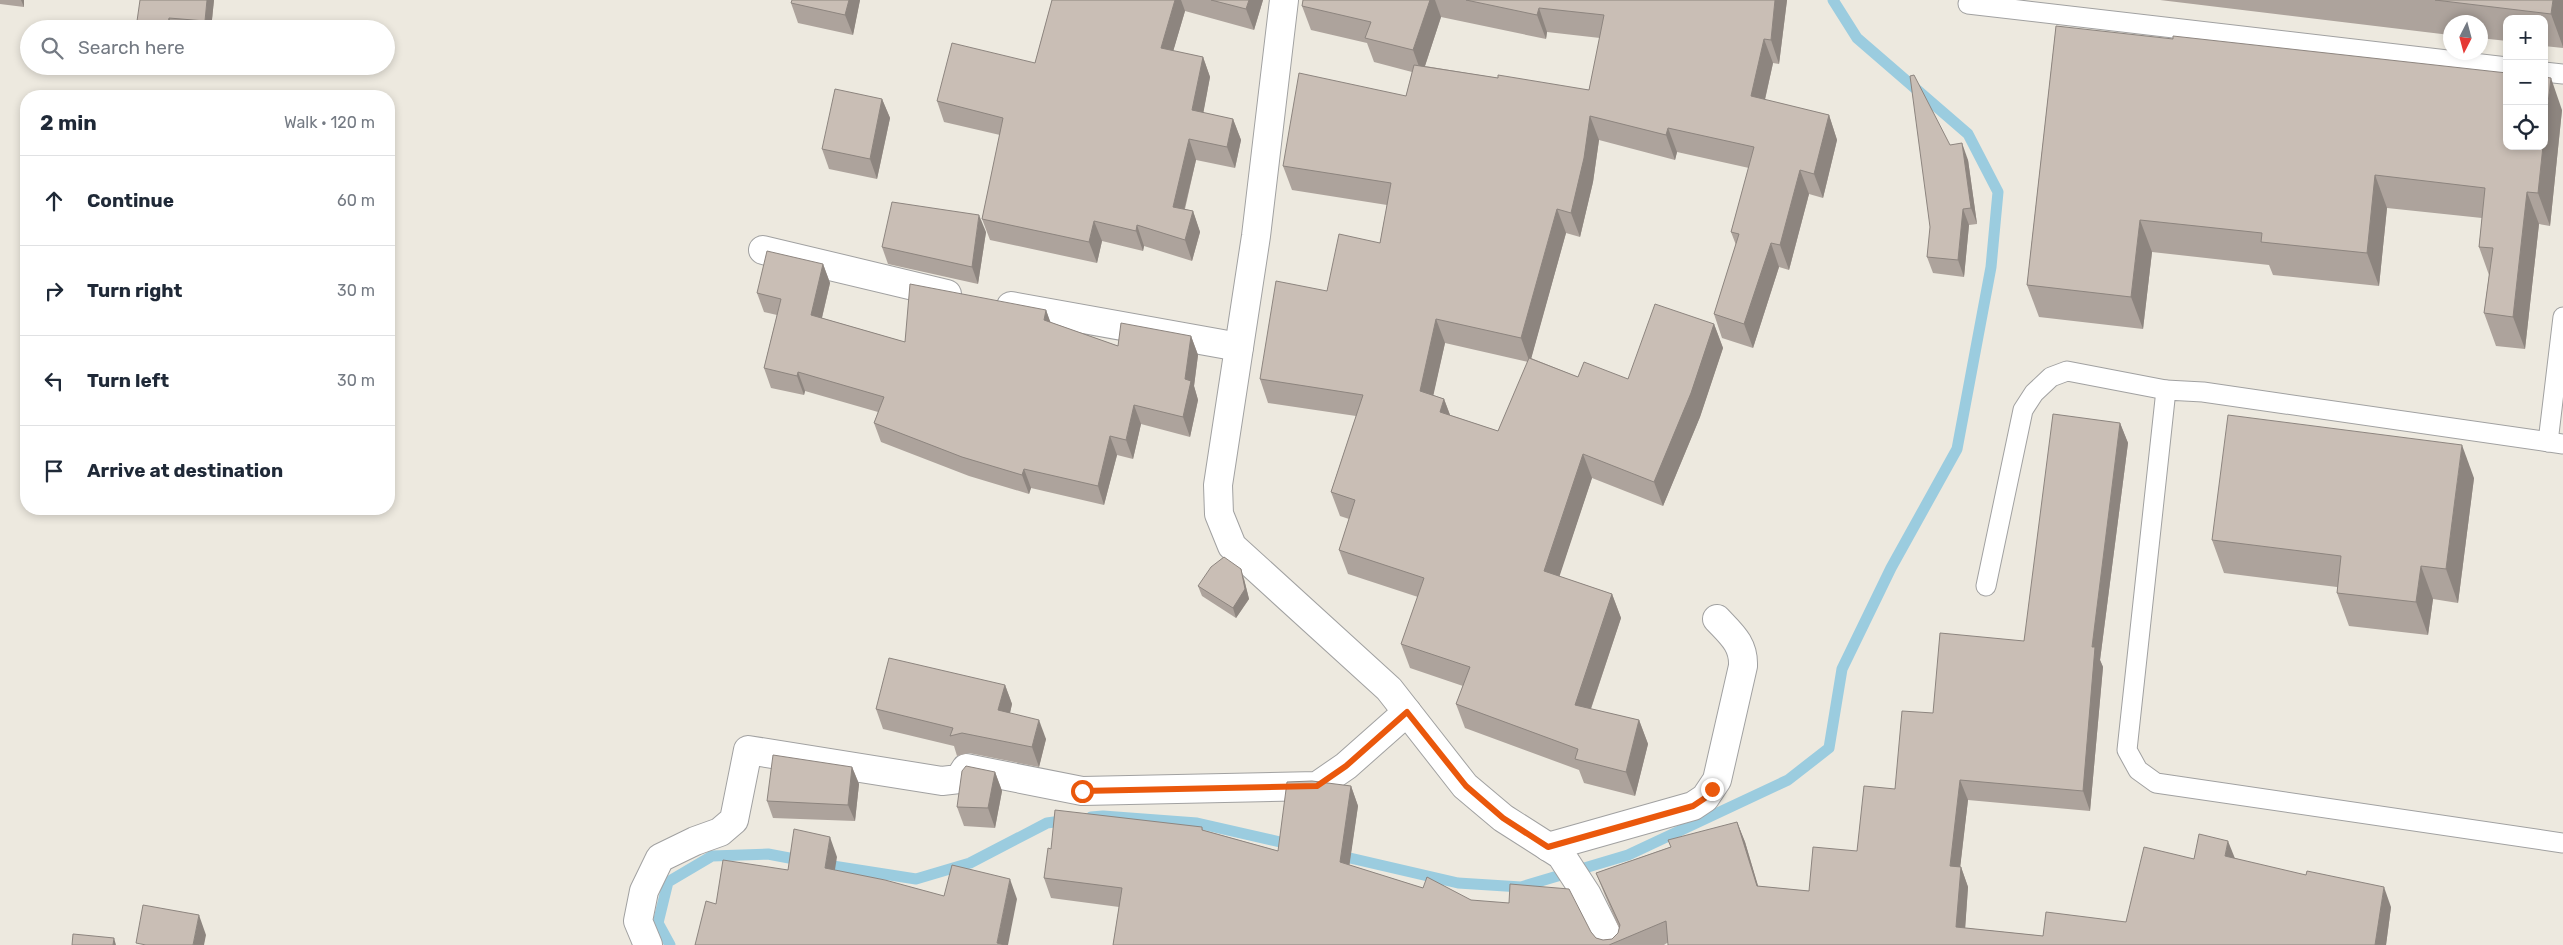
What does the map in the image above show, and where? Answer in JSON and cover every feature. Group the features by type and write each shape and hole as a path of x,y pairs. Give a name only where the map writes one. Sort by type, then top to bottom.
{"street":[{"path":"1284,0 1256,236 1218,485 1219,514 1232,546 1389,689 1466,786 1503,818 1555,851 1587,895 1612,945"},
{"path":"763,250 932,291 1238,347"},
{"path":"1555,851 1693,806 1705,798 1717,780 1743,666 1744,654 1740,645 1717,619"},
{"path":"648,945 638,921 644,891 660,858 720,832 734,820 748,750 942,781 960,779 966,768 1082,791 1317,786 1346,766 1407,712"}],"lane":[{"path":"1968,4 2503,67"},
{"path":"2548,72 2563,74"},
{"path":"1986,586 2023,410 2034,393 2051,377 2067,371 2166,390 2203,392 2555,443 2563,317"},
{"path":"2166,390 2128,728 2127,750 2138,770 2156,783 2563,843"}],"building":[{"path":"140,0 207,0 205,20 169,18 169,20 137,20"},
{"path":"792,0 849,0 845,15 791,3"},
{"path":"1052,0 1175,0 1161,48 1203,57 1192,110 1233,119 1227,147 1189,139 1173,207 1193,211 1185,240 1137,225 1136,231 1094,221 1089,242 982,219 1003,118 937,101 952,43 1035,63"},
{"path":"1211,0 1249,0 1246,9"},
{"path":"1303,0 1430,0 1413,50 1365,38 1371,22 1302,6"},
{"path":"1466,0 1775,0 1771,40 1764,39 1751,96 1829,115 1814,174 1800,170 1780,245 1771,243 1744,324 1714,314 1739,234 1731,232 1754,147 1668,128 1666,135 1590,116 1584,158 1571,213 1557,209 1521,338 1436,319 1420,391 1444,399 1440,412 1498,431 1529,358 1578,377 1584,362 1628,379 1655,304 1714,324 1691,393 1654,482 1583,454 1544,571 1612,594 1575,705 1639,720 1626,772 1575,759 1578,749 1456,704 1470,667 1401,644 1424,578 1339,550 1355,500 1331,492 1363,395 1260,379 1276,281 1327,291 1339,234 1380,243 1391,183 1283,166 1299,73 1406,96 1414,65 1498,78 1498,75 1589,90 1604,15 1539,8 1537,15"},
{"path":"2435,0 2553,0 2551,14"},
{"path":"2056,26 2173,39 2173,36 2503,73 2503,150 2543,150 2538,193 2527,192 2513,317 2484,313 2493,248 2479,247 2485,188 2375,175 2367,253 2261,242 2262,233 2140,220 2131,297 2027,285"},
{"path":"1914,75 1950,145 1962,143 1971,208 1963,209 1958,260 1927,257 1930,227 1910,76"},
{"path":"2548,78 2551,78 2548,103"},
{"path":"835,89 882,99 870,159 822,149"},
{"path":"892,202 979,215 972,267 882,247"},
{"path":"767,251 823,264 811,315 905,342 910,284 1046,310 1044,320 1118,346 1121,323 1191,336 1185,379 1191,381 1183,417 1134,405 1126,440 1110,436 1098,486 1024,469 1022,475 962,457 874,423 884,397 798,372 797,376 764,368 781,299 757,293"},
{"path":"2053,414 2120,423 2092,647 2095,647 2083,791 1960,780 1950,866 1961,867 1956,927 2043,936 2046,912 2126,922 2144,847 2194,859 2199,834 2228,841 2225,856 2306,875 2307,871 2384,887 2375,945 1668,945 1666,921 1609,945 1113,945 1122,888 1044,878 1048,848 1051,849 1055,810 1202,827 1202,830 1278,851 1287,782 1312,781 1351,786 1340,862 1423,888 1427,877 1471,900 1509,903 1510,884 1569,889 1591,932 1596,938 1603,940 1612,939 1618,933 1620,925 1596,873 1671,847 1668,840 1737,822 1757,886 1809,891 1813,847 1857,851 1864,786 1895,789 1902,711 1933,713 1940,633 2024,641"},
{"path":"2228,415 2462,445 2446,569 2421,566 2416,602 2337,593 2341,556 2212,540"},
{"path":"1224,557 1241,569 1245,589 1233,608 1198,586 1211,567"},
{"path":"889,658 1005,685 998,710 1039,720 1032,747 962,733 950,736 953,728 876,709"},
{"path":"773,755 852,767 848,805 767,801"},
{"path":"966,766 995,772 988,808 957,807 962,771"},
{"path":"794,829 830,837 825,868 885,880 944,896 952,865 1010,879 997,943 1005,945 695,945 706,901 716,904 723,860 788,870"},
{"path":"143,905 199,915 193,945 146,945 136,943"},
{"path":"73,934 114,938 113,945 72,945"}],"waterway":[{"path":"1337,855 1458,883 1521,887 1628,855 1788,780 1829,748 1842,669 1891,568 1957,449 1991,267 1998,192 1968,134 1857,38 1833,0"},
{"path":"1091,817 1103,816 1197,823 1293,845"},
{"path":"820,864 916,879 970,863 1047,823 1068,820"},
{"path":"670,945 658,923 668,882 712,856 768,854 805,861"}],"route":[{"path":"1082,791 1317,786 1346,766 1407,712 1466,786 1503,818 1548,847 1693,806 1705,798 1712,789"}]}
